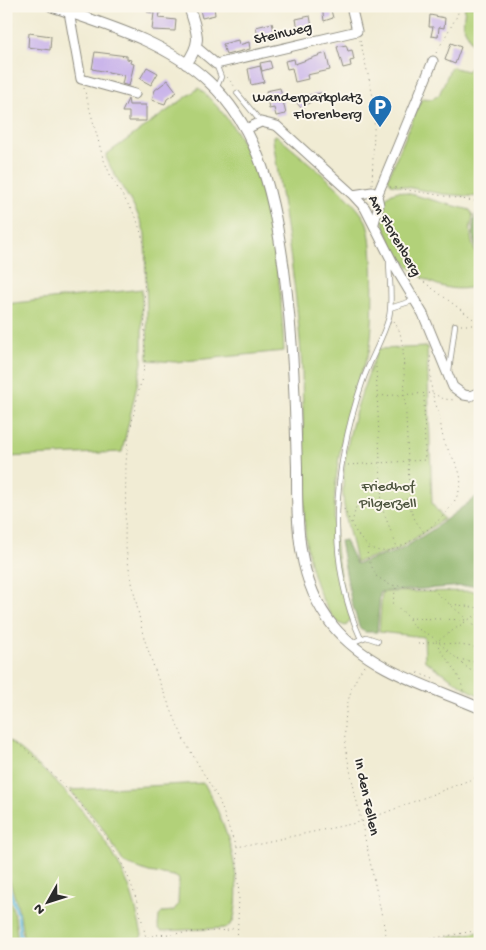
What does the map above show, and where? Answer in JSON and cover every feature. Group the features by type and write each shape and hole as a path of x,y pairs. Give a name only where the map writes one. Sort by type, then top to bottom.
{"street":[{"path":"51,6 145,40 186,64 216,89 246,129 264,167 272,198 288,301 294,368 297,518 303,564 310,588 324,614 353,646 369,658 402,675 480,708"},
{"path":"186,64 196,48 198,38 189,6"},
{"path":"351,6 357,32"},
{"path":"66,10 81,79 135,94"},
{"name":"Steinweg","path":"216,64 357,32"},
{"path":"196,48 216,64"},
{"path":"354,195 375,194 382,187 433,61"},
{"path":"246,129 261,122"},
{"name":"Am Florenberg","path":"261,122 277,126 354,195 374,222 389,256 415,300 428,326 452,387 464,395"},
{"path":"374,222 379,205 375,194"},
{"path":"464,395 470,396 480,392"}],"lane":[{"path":"216,64 221,75 216,89"},
{"path":"237,93 261,122"},
{"path":"361,639 348,602 340,561 336,518 341,466 355,404 389,315 389,256"},
{"path":"390,308 415,300"},
{"path":"448,378 456,325"},
{"path":"353,646 356,641 366,637 378,641"}],"path":[{"path":"433,61 454,23 460,6"},
{"path":"357,32 375,105 375,194"},
{"path":"221,75 231,80 237,93"},
{"path":"81,79 103,158 112,178 136,217 144,243 145,364 130,433 126,463 125,542 129,568 143,635 158,678 184,740 219,800 236,848 239,896 236,944"},
{"path":"382,187 399,188 480,202"},
{"path":"404,268 480,325"},
{"path":"389,315 393,319 401,341 410,499 415,520 424,532"},
{"path":"456,325 480,325"},
{"path":"338,498 368,548 380,552 397,548 424,532 456,503 461,476 443,437 440,416 432,393 430,350 433,342"},
{"path":"374,351 378,396 382,501 388,526 397,548"},
{"path":"341,466 425,460 424,393"},
{"path":"378,396 432,393 453,400 464,395"},
{"path":"352,524 357,503 410,499"},
{"path":"368,548 367,556 376,576 396,587 432,589 480,632"},
{"path":"396,587 392,605 405,613 414,627 430,635 470,670 480,672"},
{"path":"449,604 480,608"},
{"path":"436,642 480,613"},
{"path":"408,618 468,620"},
{"path":"436,642 462,682 463,691 454,688"},
{"path":"418,644 436,642 480,648"},
{"name":"In den Fellen","path":"369,658 351,687 344,725 347,760 388,944"},
{"path":"457,659 480,664"},
{"path":"410,669 437,680"},
{"path":"6,734 68,792 105,836 130,881 139,907 146,938"},
{"path":"236,848 361,822 480,776"},
{"path":"140,944 146,938 161,934 230,930 237,926"},
{"path":"401,944 480,930"}],"green space":[{"path":"465,6 480,6 480,197 442,194 391,184 388,178 422,98 432,99 439,95 451,67 467,71 471,67 476,52 463,25"},
{"path":"199,88 223,113 238,134 253,164 262,189 269,216 278,272 284,351 175,362 148,360 145,234 138,214 106,157 107,154"},
{"path":"276,135 350,200 366,221 369,231 373,286 371,341 344,430 337,468 334,516 336,551 351,619 346,626 339,623 327,608 313,575 307,548 304,519 300,340 273,140 273,136"},
{"path":"399,191 470,210 473,216 470,230 472,243 480,265 480,285 454,289 431,282 411,268 396,250 386,230 382,212 386,198"},
{"path":"480,207 480,259 475,246 473,226"},
{"path":"142,289 142,363 122,452 6,457 6,304"},
{"name":"Friedhof Pilgerzell","path":"427,347 432,504 444,519 399,549 356,562 346,520 343,494 343,476 353,420 378,349"},
{"path":"480,494 480,585 380,592 377,632 365,632 360,629 351,600 340,541 345,540 356,564 399,551 432,530"},
{"path":"480,591 480,696 425,661 424,637 379,632 382,592"},
{"path":"6,738 40,767 72,799 87,816 113,853 134,904 142,935 137,944 24,944 20,914 6,869"},
{"path":"204,783 220,816 235,869 237,887 233,922 226,928 161,931 158,927 159,916 163,912 173,911 178,905 179,879 174,876 149,872 124,863 100,825 70,790"},
{"path":"6,888 15,916 18,944 6,944"},
{"path":"480,932 480,944 412,944"}],"building":[{"path":"148,6 161,7 159,18 176,20 175,31 152,30 154,13 147,12"},
{"path":"199,6 214,6 215,15 202,18"},
{"path":"322,6 330,6 333,18 324,21"},
{"path":"430,15 445,18 444,28 439,27 438,37 431,36 433,27 429,27"},
{"path":"310,16 312,27 298,30 296,19"},
{"path":"272,23 276,38 257,43 255,37 258,36 256,27"},
{"path":"29,33 51,36 50,50 28,47"},
{"path":"238,40 239,45 249,42 250,49 226,55 223,44"},
{"path":"451,43 461,47 455,64 445,60"},
{"path":"346,45 348,51 352,50 354,60 350,61 351,66 343,68 337,47"},
{"path":"95,52 127,56 127,59 131,60 130,63 134,64 129,86 122,84 124,75 92,69"},
{"path":"326,53 330,70 307,75 308,79 295,82 292,68 287,69 285,61 294,59 295,64"},
{"path":"270,61 272,68 262,71 260,63"},
{"path":"260,66 264,82 251,85 248,69"},
{"path":"147,67 158,73 151,85 140,79"},
{"path":"168,80 177,92 167,99 165,104 152,100 155,90"},
{"path":"280,88 286,114 276,116 274,108 269,109 266,91"},
{"path":"321,93 302,109 296,102 301,97"},
{"path":"128,99 129,105 146,105 146,121 129,121 129,112 122,112"}],"waterway":[{"path":"6,879 18,915 21,944"}],"place":[{"name":"Wanderparkplatz Florenberg","path":"380,128"}]}
